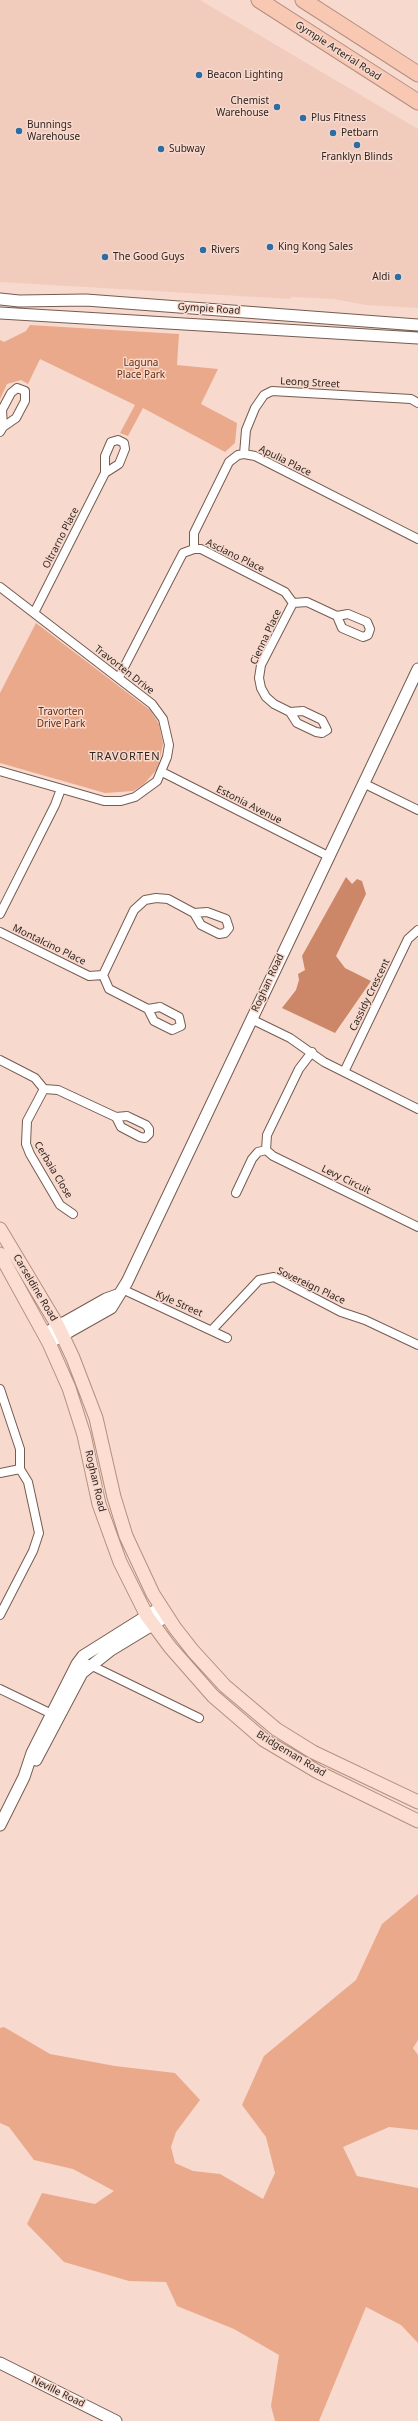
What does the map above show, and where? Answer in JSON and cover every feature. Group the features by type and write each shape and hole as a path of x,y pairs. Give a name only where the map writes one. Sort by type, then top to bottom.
{"highway":[{"name":"Gympie Arterial Road","path":"259,0 418,102"},
{"path":"303,0 418,74"}],"main road":[{"name":"Carseldine Road","path":"0,1229 61,1331"},
{"name":"Carseldine Road","path":"0,1254 47,1338"},
{"name":"Roghan Road","path":"61,1331 96,1418 114,1497 126,1536 143,1573 164,1612"},
{"name":"Roghan Road","path":"47,1338 67,1382 78,1415 106,1525 127,1578 150,1620"},
{"name":"Bridgeman Road","path":"164,1612 209,1670 242,1702 276,1729 313,1752 418,1802"},
{"name":"Bridgeman Road","path":"150,1620 181,1662 202,1685 230,1712 264,1740 318,1772 418,1821"}],"street":[{"name":"Gympie Road","path":"0,299 20,301 86,300 418,325"},
{"name":"Gympie Road","path":"0,313 418,338"},
{"name":"Leong Street","path":"244,454 246,430 255,408 264,394 272,391 411,399 418,403"},
{"name":"Apulia Place","path":"194,549 194,533 229,462 238,455 244,454 254,456 418,539"},
{"name":"Oltrarno Place","path":"34,613 105,473"},
{"name":"Asciano Place","path":"119,677 183,552 201,549 285,592 293,603"},
{"name":"Travorten Drive","path":"0,588 119,677 152,704 163,719 169,745 162,772 157,781 148,789 121,801 104,801 0,771"},
{"path":"293,603 307,602 337,616"},
{"name":"Cienna Place","path":"290,712 274,704 266,697 261,688 259,678 261,665 293,603"},
{"name":"Roghan Road","path":"47,1338 110,1308 120,1292 189,1152 328,856 418,669"},
{"name":"Estonia Avenue","path":"162,772 328,856"},
{"path":"363,783 417,807"},
{"path":"0,914 55,805 61,789"},
{"path":"148,1009 109,989 102,975 134,910 145,900 156,898 168,899 194,913"},
{"name":"Cassidy Crescent","path":"344,1072 408,939 418,930"},
{"name":"Montalcino Place","path":"0,932 89,976 102,975"},
{"path":"251,1019 290,1038 312,1052 324,1062 418,1109"},
{"path":"236,1193 252,1158 258,1152 266,1150 267,1136 302,1063 312,1052"},
{"path":"0,1060 35,1078 44,1089 58,1090 116,1117"},
{"name":"Cerbaia Close","path":"44,1089 27,1121 26,1144 30,1154 60,1204 73,1214"},
{"name":"Levy Circuit","path":"266,1150 273,1156 418,1227"},
{"name":"Sovereign Place","path":"212,1330 258,1280 274,1277 341,1312 365,1320 418,1346"},
{"name":"Kyle Street","path":"120,1292 212,1330 227,1338"},
{"path":"0,1389 7,1404 20,1449 20,1469 28,1482 39,1533 33,1551 0,1614"},
{"path":"0,1473 20,1469"},
{"path":"55,1715 80,1660 164,1612"},
{"path":"0,1825 24,1777 32,1753 78,1679 91,1665 150,1620"},
{"path":"80,1660 199,1718"},
{"path":"0,1689 55,1715"},
{"name":"Neville Road","path":"0,2363 116,2421"}],"shaded area":[{"path":"0,0 200,0 418,129 418,308 366,305 334,299 292,297 290,299 0,282"},
{"path":"346,877 352,884 357,879 362,881 366,894 336,956 345,968 371,981 335,1033 282,1008 296,990 299,980 298,974 305,970 302,956"}],"green space":[{"name":"Laguna Place Park","path":"30,325 179,334 177,365 218,369 201,404 237,423 235,443 225,452 143,408 128,436 120,433 135,405 40,359 28,384 21,380 7,384 0,399 0,340 4,342 26,331"},
{"name":"Travorten Drive Park","path":"36,623 150,710 159,724 163,744 158,768 144,784 133,791 105,793 0,763 0,693"},
{"path":"418,1894 418,2040 413,2048 418,2055 418,2130 389,2127 343,2147 357,2176 418,2188 418,2343 401,2325 366,2307 319,2421 275,2421 271,2406 279,2355 234,2329 177,2306 166,2282 129,2281 64,2262 27,2224 42,2193 95,2204 114,2191 73,2169 34,2160 9,2127 0,2123 0,2028 4,2027 50,2054 115,2066 175,2073 200,2100 176,2132 171,2147 175,2163 193,2171 220,2174 263,2199 275,2173 266,2137 242,2105 264,2056 356,1980 382,1924"}],"place":[{"name":"Beacon Lighting","path":"199,75"},
{"name":"Chemist Warehouse","path":"277,107"},
{"name":"Plus Fitness","path":"303,118"},
{"name":"Bunnings Warehouse","path":"19,131"},
{"name":"Petbarn","path":"333,133"},
{"name":"Franklyn Blinds","path":"357,145"},
{"name":"Subway","path":"161,149"},
{"name":"King Kong Sales","path":"270,247"},
{"name":"Rivers","path":"203,250"},
{"name":"The Good Guys","path":"105,257"},
{"name":"Aldi","path":"398,277"}],"district":[{"name":"TRAVORTEN","path":"125,757"}]}
